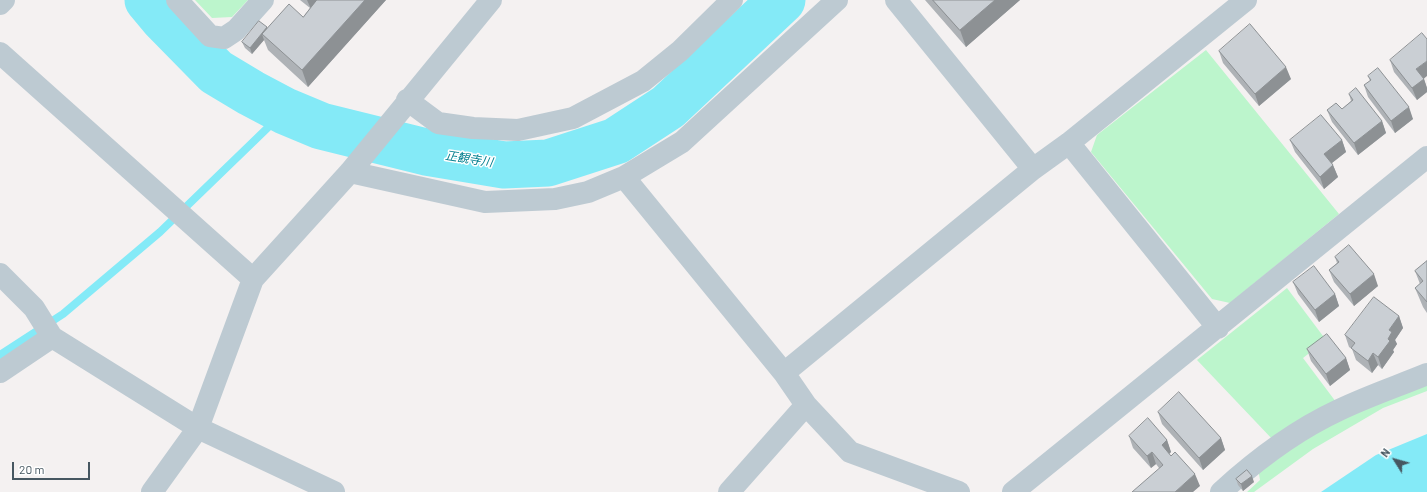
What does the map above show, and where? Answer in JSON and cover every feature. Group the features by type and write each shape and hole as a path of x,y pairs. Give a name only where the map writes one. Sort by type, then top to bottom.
{"street":[{"path":"0,4 4,0"},
{"path":"177,0 210,36 224,38 236,30 263,0"},
{"path":"152,492 198,428 253,278 356,164 407,100 491,0"},
{"path":"407,100 438,123 473,128 518,130 573,118 643,81 680,51 732,0"},
{"path":"356,164 485,202 555,198 588,192 624,177 682,142 837,0"},
{"path":"896,0 1034,170"},
{"path":"784,373 1246,0"},
{"path":"0,53 253,278"},
{"path":"1069,143 1218,328"},
{"path":"1013,492 1218,328 1427,157"},
{"path":"624,177 784,373 806,405 850,452 959,492"},
{"path":"0,274 36,310 51,336 198,428 334,492"},
{"path":"0,372 51,336"},
{"path":"1221,492 1273,449 1308,426 1339,410 1427,374"},
{"path":"729,492 806,405"}],"green space":[{"path":"195,0 248,0 232,17 212,18"},
{"path":"1206,50 1339,214 1230,303 1212,299 1091,152 1097,135"},
{"path":"1287,288 1326,340 1303,358 1336,402 1274,441 1197,360"},
{"path":"1427,382 1427,391 1383,408 1313,449 1254,492 1247,492 1260,480 1258,468 1331,423"}],"water":[{"path":"1427,434 1427,492 1321,492 1376,455"}],"building":[{"path":"317,0 365,0 302,70 262,34 289,4 303,17"},
{"path":"933,0 995,0 960,30"},
{"path":"259,21 267,27 250,48 242,42"},
{"path":"1250,24 1286,67 1255,94 1219,51"},
{"path":"1422,33 1427,39 1427,61 1416,69 1424,79 1412,88 1390,60"},
{"path":"1378,68 1409,107 1391,121 1364,85 1371,80 1368,76"},
{"path":"1356,88 1382,121 1354,143 1327,110 1336,103 1342,109 1353,100 1349,94"},
{"path":"1321,115 1342,140 1324,154 1333,165 1320,177 1290,140"},
{"path":"1349,245 1374,274 1350,294 1329,270 1339,262 1335,257"},
{"path":"1427,261 1427,302 1415,288 1423,281 1415,271"},
{"path":"1314,266 1335,294 1315,310 1293,282"},
{"path":"1374,297 1399,316 1389,330 1392,332 1388,339 1390,341 1378,357 1373,353 1368,361 1351,348 1355,343 1345,335"},
{"path":"1327,334 1346,358 1326,374 1307,349"},
{"path":"1179,392 1221,438 1199,458 1158,412"},
{"path":"1148,418 1167,440 1162,445 1171,456 1175,452 1195,474 1175,492 1132,492 1163,465 1152,452 1147,456 1129,436"},
{"path":"1247,470 1252,476 1241,484 1236,479"}],"waterway":[{"name":"正観寺川","path":"148,0 163,18 216,72 285,111 321,126 426,152 504,165 548,163 616,141 668,107 782,0"},
{"path":"0,355 63,314 160,232 285,111"}]}
